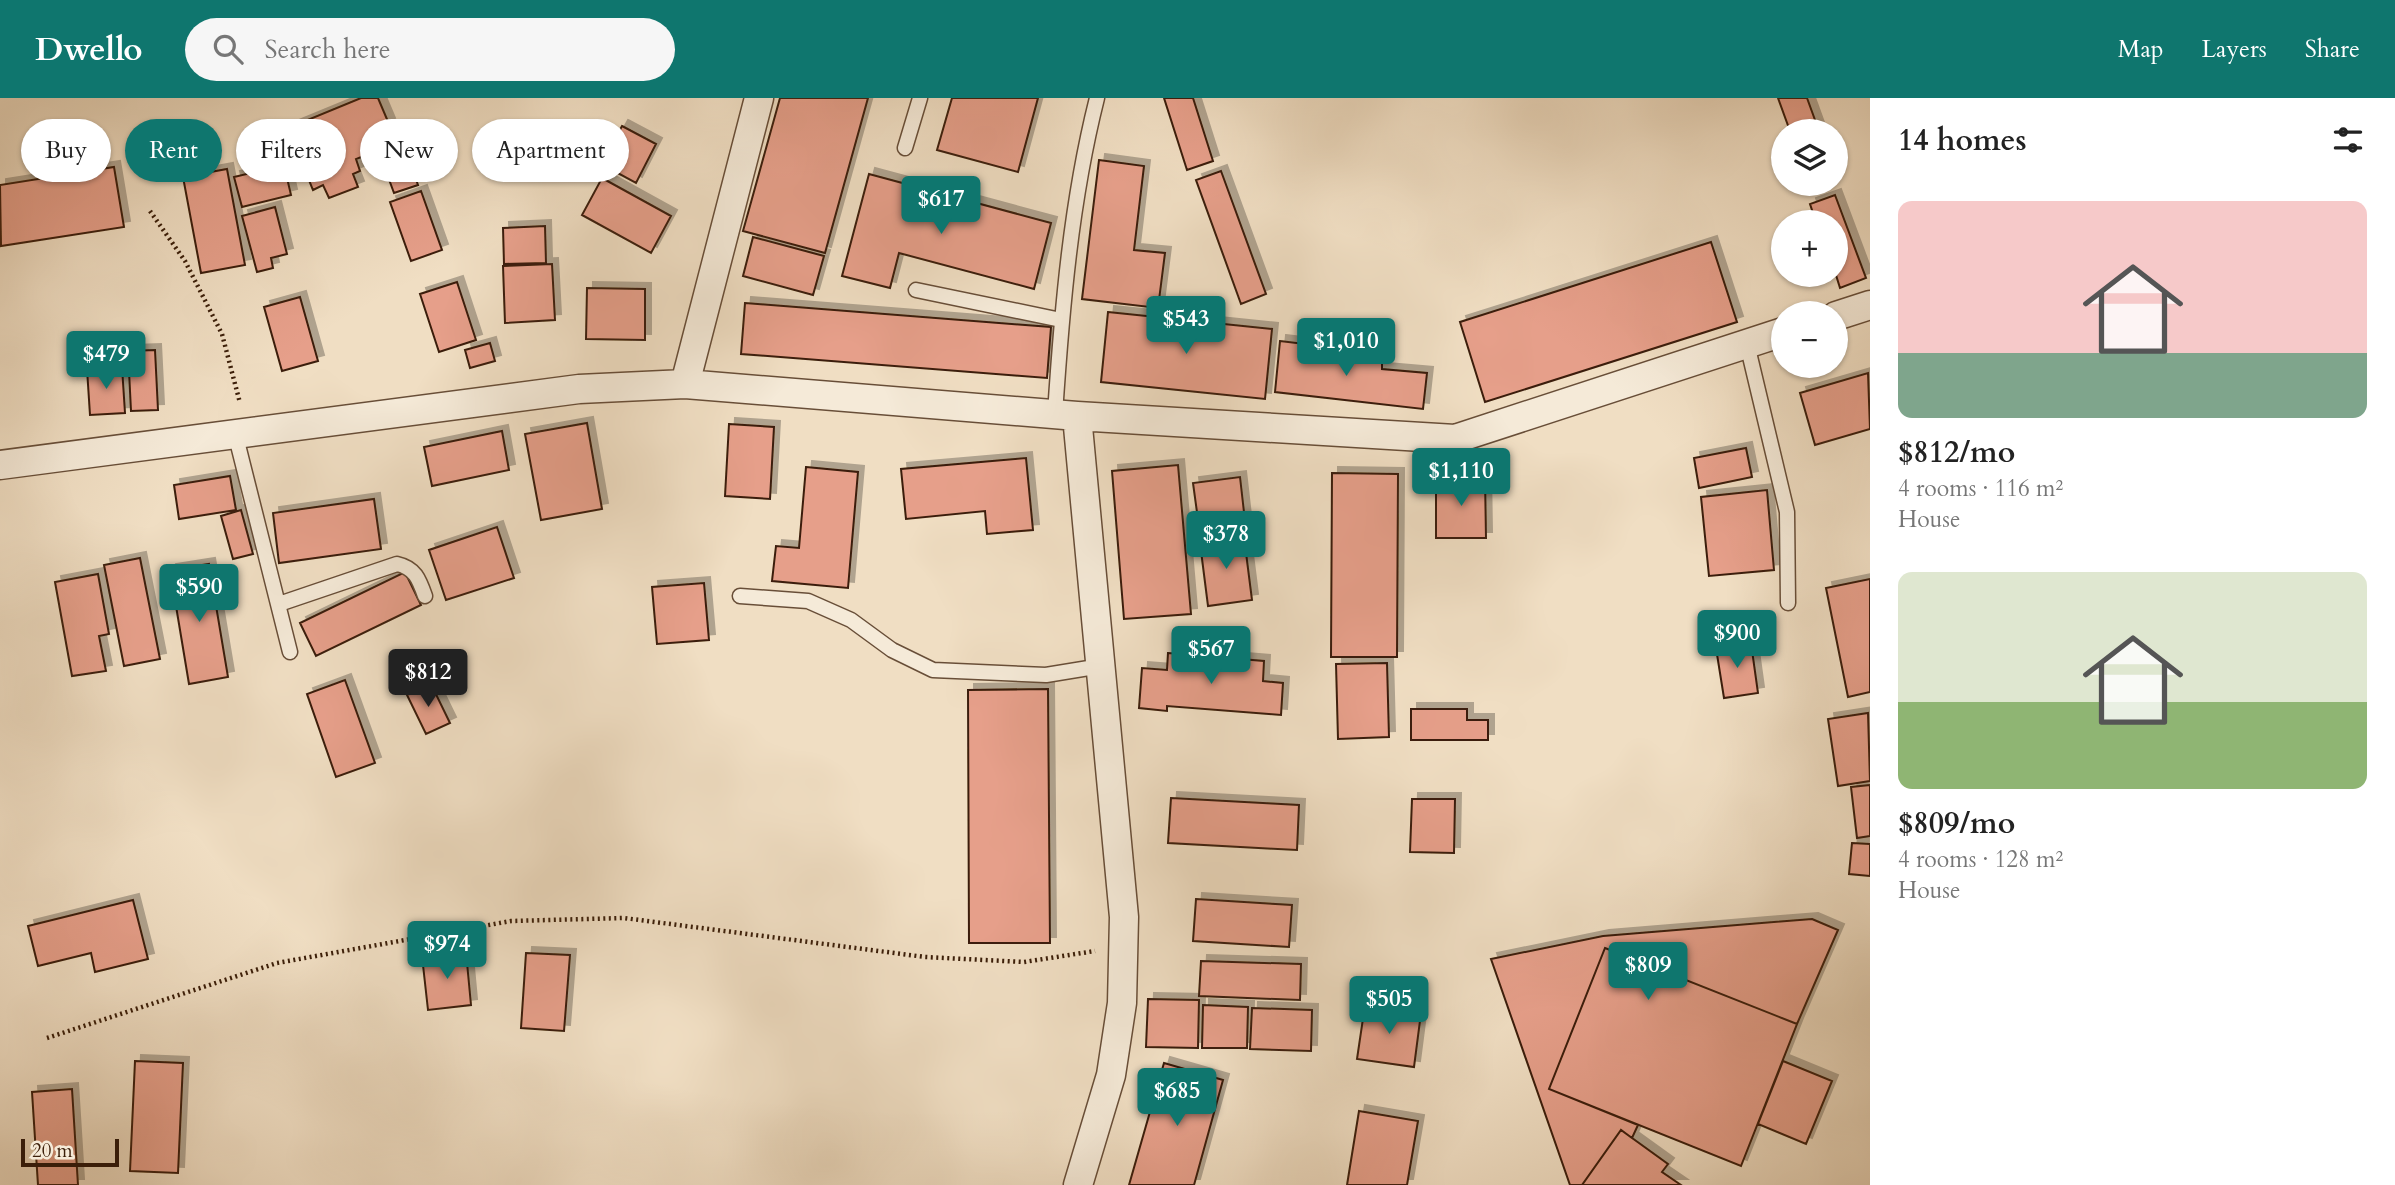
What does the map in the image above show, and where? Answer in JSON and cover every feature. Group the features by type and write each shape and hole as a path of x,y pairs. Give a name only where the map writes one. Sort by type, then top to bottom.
{"street":[{"path":"685,384 759,98"},
{"path":"1848,312 1870,305"},
{"path":"0,465 579,389 685,384 1066,415 1455,439 1771,336"},
{"path":"1066,415 1101,666 1124,917 1122,1003 1111,1075 1078,1185"}],"lane":[{"path":"905,148 920,98"},
{"path":"1066,415 1061,320 1081,161 1097,98"},
{"path":"916,290 1061,320"},
{"path":"1747,344 1787,512 1788,604"},
{"path":"241,432 290,652"},
{"path":"279,604 397,564 407,566 417,574 425,596"},
{"path":"740,596 808,601 851,620 892,650 933,670 1046,675 1101,666"}],"path":[{"path":"149,211 185,261 222,334 241,432"},
{"path":"47,1038 277,963 511,921 624,918 925,957 1024,962 1124,947"}],"building":[{"path":"361,98 378,98 387,119 360,119 360,157 356,159 360,171 353,174 358,187 329,198 323,185 313,190 310,182 346,182 346,119 310,119"},
{"path":"780,98 868,98 825,253 743,231"},
{"path":"952,98 1038,98 1018,172 937,150"},
{"path":"1164,98 1193,98 1213,161 1187,170"},
{"path":"1778,98 1807,98 1815,119 1786,119"},
{"path":"629,130 656,144 636,183 629,179"},
{"path":"1099,160 1144,166 1134,250 1165,253 1158,308 1082,299"},
{"path":"111,167 114,167 124,227 1,246 0,185 21,182 111,182"},
{"path":"227,169 245,265 201,273 184,182 222,182 222,170"},
{"path":"1221,171 1266,294 1241,304 1196,180"},
{"path":"869,174 1051,223 1034,289 899,253 890,288 842,276"},
{"path":"234,177 236,182 288,182 291,195 242,207"},
{"path":"390,182 417,182 418,185 394,193"},
{"path":"600,182 609,182 671,216 651,253 582,215"},
{"path":"421,191 442,250 411,261 390,202"},
{"path":"1835,196 1841,210 1812,210 1810,204"},
{"path":"275,207 287,254 271,258 273,268 257,272 242,216"},
{"path":"545,226 546,263 504,264 503,228"},
{"path":"1848,230 1866,278 1848,285"},
{"path":"753,237 824,256 813,295 743,276"},
{"path":"1711,242 1737,322 1485,402 1460,322"},
{"path":"552,264 555,320 505,323 503,266"},
{"path":"457,282 476,340 439,352 420,294"},
{"path":"587,288 645,289 645,340 586,339"},
{"path":"300,297 318,361 282,371 264,307"},
{"path":"745,303 1051,327 1047,378 741,354"},
{"path":"1108,312 1272,329 1265,399 1101,382"},
{"path":"1280,341 1330,347 1329,355 1382,361 1382,369 1427,373 1423,409 1275,392"},
{"path":"490,343 495,361 470,368 465,350"},
{"path":"155,350 158,410 131,411 128,351"},
{"path":"122,367 125,413 90,415 87,369"},
{"path":"1868,373 1870,429 1815,445 1800,393"},
{"path":"587,423 602,509 541,520 525,434"},
{"path":"729,424 774,427 770,499 725,496"},
{"path":"502,431 509,470 432,486 424,447"},
{"path":"1746,448 1752,477 1699,488 1694,458"},
{"path":"1026,458 1033,530 987,534 985,511 906,519 901,469"},
{"path":"1178,465 1191,614 1124,619 1112,471"},
{"path":"806,467 858,472 848,588 772,581 776,546 799,548"},
{"path":"1332,473 1398,474 1397,657 1331,657"},
{"path":"230,476 236,510 179,519 174,485"},
{"path":"1240,477 1245,521 1199,527 1193,483"},
{"path":"1436,477 1485,477 1486,538 1436,538"},
{"path":"1767,490 1774,570 1709,576 1701,497"},
{"path":"374,499 381,549 279,563 273,513"},
{"path":"241,510 253,554 233,559 221,516"},
{"path":"497,527 514,578 446,600 429,550"},
{"path":"1244,537 1252,600 1208,606 1200,543"},
{"path":"140,558 160,659 124,666 104,565"},
{"path":"209,564 228,677 189,684 170,570"},
{"path":"405,572 421,605 316,656 300,623"},
{"path":"98,574 109,634 99,636 106,671 72,676 55,582"},
{"path":"1870,579 1870,692 1848,697 1826,588"},
{"path":"704,583 709,640 657,644 652,587"},
{"path":"1751,643 1758,693 1724,698 1716,648"},
{"path":"1168,653 1264,661 1263,681 1283,683 1281,715 1167,706 1167,711 1139,708 1142,668 1167,670"},
{"path":"1387,663 1389,737 1338,739 1336,664"},
{"path":"345,680 375,763 336,777 307,694"},
{"path":"431,684 450,723 426,734 407,695"},
{"path":"1048,689 1050,943 969,943 968,690"},
{"path":"1411,709 1467,709 1467,720 1488,720 1488,740 1411,740"},
{"path":"1868,713 1870,781 1838,786 1828,719"},
{"path":"1870,785 1870,836 1857,838 1851,787"},
{"path":"1171,798 1299,805 1297,850 1168,843"},
{"path":"1412,799 1455,799 1454,853 1410,852"},
{"path":"1852,843 1870,844 1870,876 1849,874"},
{"path":"1196,899 1292,905 1289,947 1193,941"},
{"path":"133,900 148,959 95,972 91,953 38,966 28,926"},
{"path":"1812,919 1838,930 1797,1024 1605,948 1549,1089 1638,1125 1632,1138 1621,1130 1582,1185 1570,1185 1491,959 1603,936"},
{"path":"1605,948 1797,1024 1741,1166 1549,1089"},
{"path":"466,952 471,1005 428,1010 422,956"},
{"path":"526,953 570,955 564,1031 521,1028"},
{"path":"1201,961 1301,964 1300,1000 1199,996"},
{"path":"1148,999 1199,1000 1198,1048 1146,1047"},
{"path":"1203,1005 1248,1007 1247,1048 1202,1048"},
{"path":"1365,1005 1421,1013 1414,1067 1357,1059"},
{"path":"1252,1008 1312,1010 1311,1051 1250,1049"},
{"path":"135,1061 183,1063 178,1173 130,1171"},
{"path":"1783,1061 1832,1081 1806,1144 1758,1124"},
{"path":"1164,1063 1223,1080 1194,1185 1129,1185"},
{"path":"72,1089 78,1185 38,1185 32,1092"},
{"path":"1359,1111 1418,1121 1407,1185 1347,1185"},
{"path":"1621,1130 1668,1164 1662,1172 1681,1185 1582,1185"}]}
